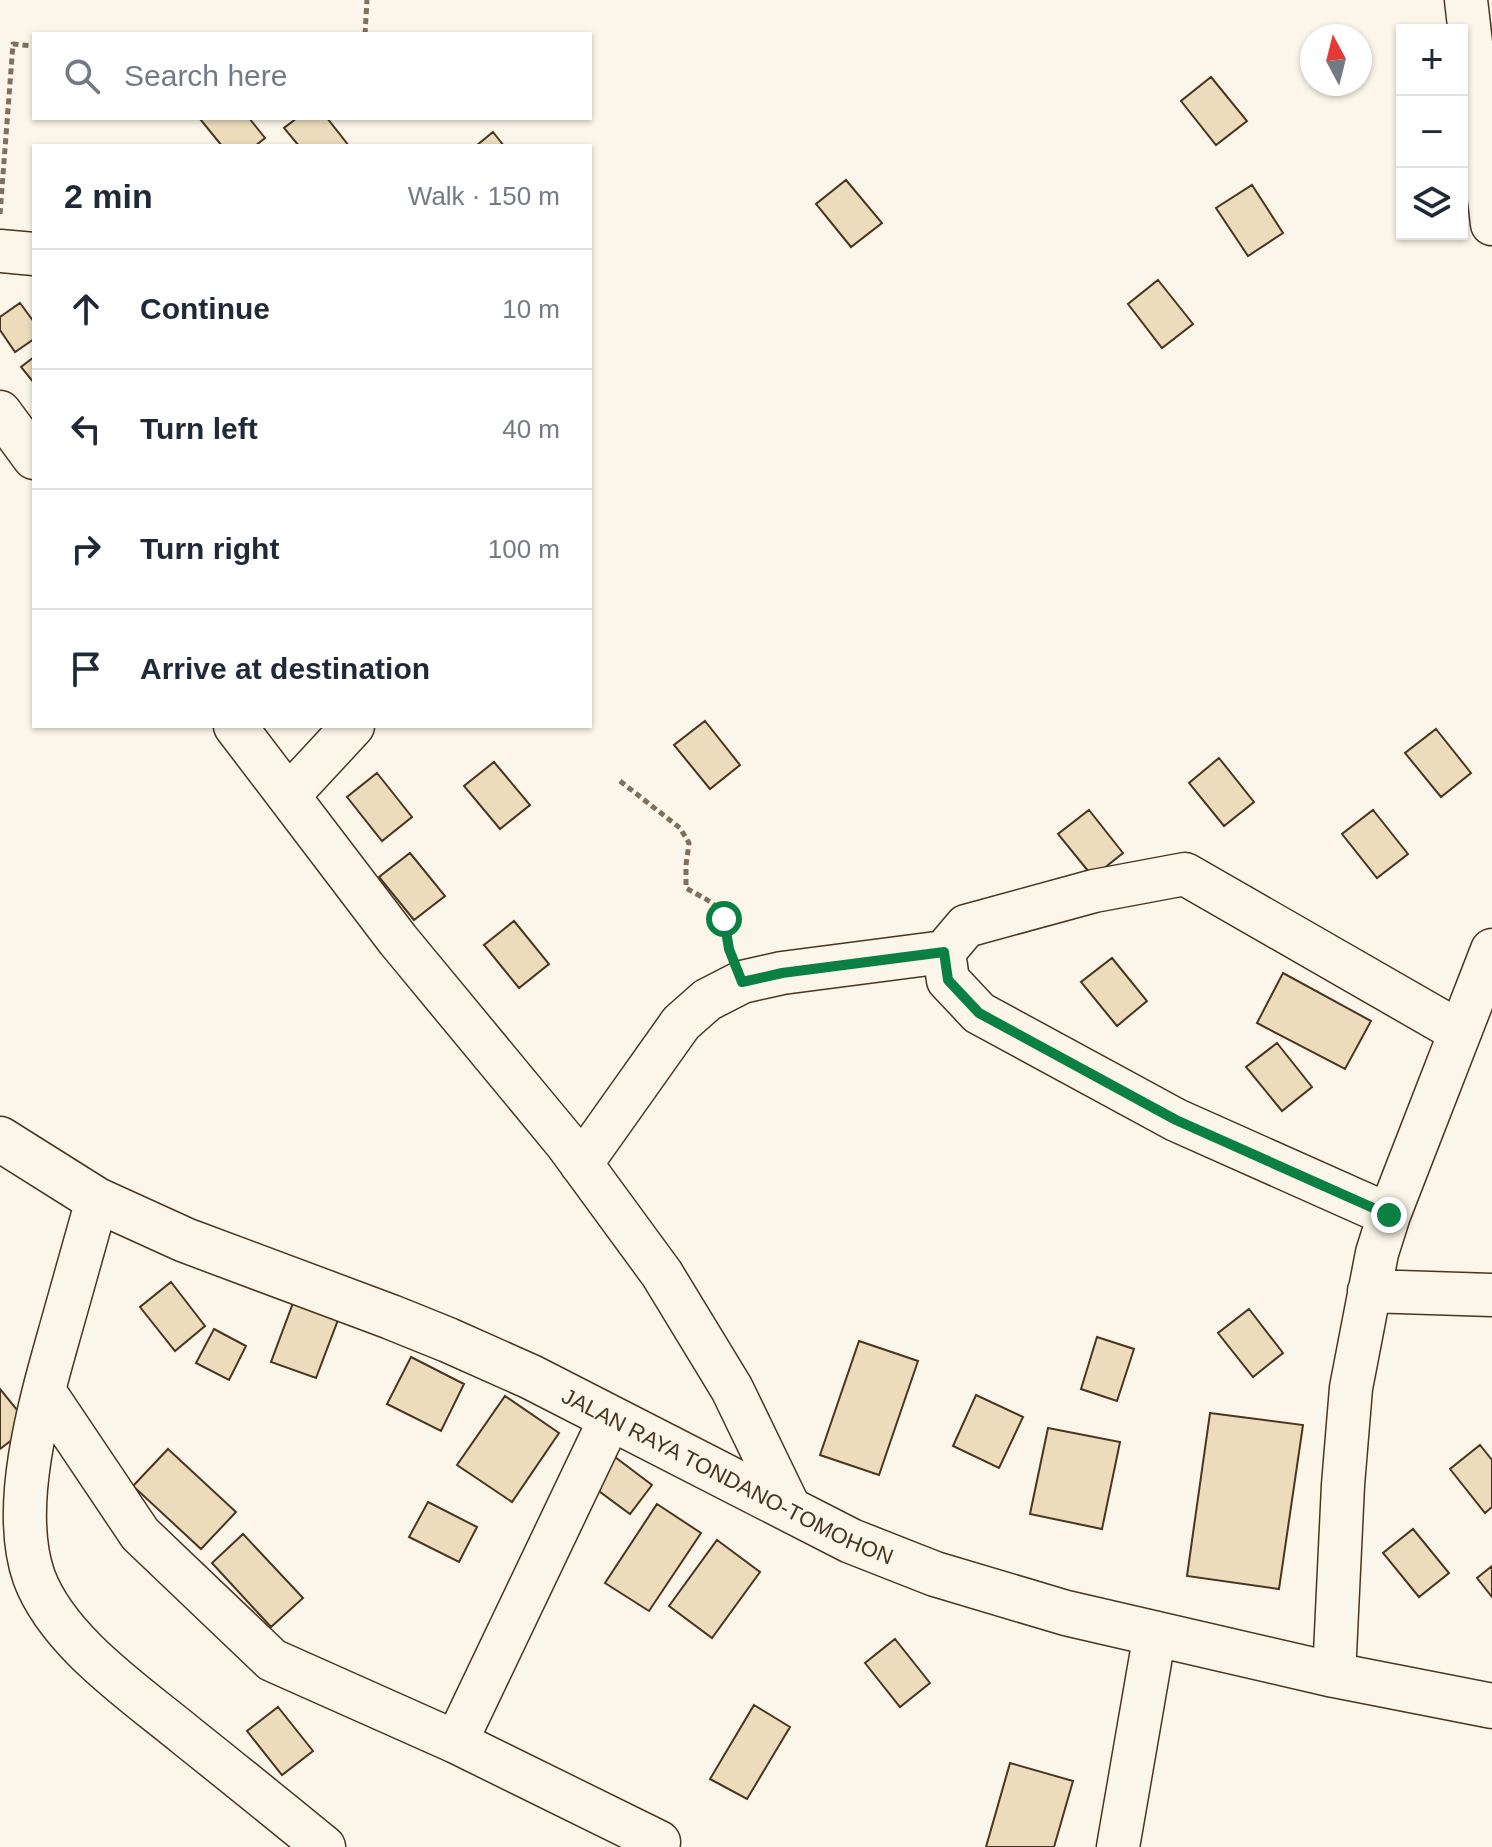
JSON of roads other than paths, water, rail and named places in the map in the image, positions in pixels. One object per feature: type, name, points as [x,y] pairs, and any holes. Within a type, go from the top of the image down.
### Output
[{"type":"highway","name":"JALAN RAYA TONDANO-TOMOHON","points":[[0,1139],[97,1200],[185,1240],[448,1340],[531,1377],[851,1541],[935,1574],[1066,1613],[1334,1675],[1492,1706]]},
{"type":"street","points":[[1466,0],[1492,224]]},
{"type":"street","points":[[0,251],[32,254]]},
{"type":"street","points":[[0,412],[32,455]]},
{"type":"street","points":[[237,728],[398,940],[581,1164],[662,1274],[732,1389],[790,1509]]},
{"type":"street","points":[[289,795],[351,728]]},
{"type":"street","points":[[581,1164],[681,1023],[707,1000],[742,982],[782,973],[944,952],[966,926],[1094,891],[1185,874],[1460,1032]]},
{"type":"street","points":[[1334,1675],[1351,1388],[1377,1253],[1492,950]]},
{"type":"street","points":[[944,952],[948,980],[979,1013],[1176,1120],[1389,1215]]},
{"type":"street","points":[[97,1200],[32,1444],[26,1493],[27,1550],[35,1579],[49,1606],[75,1641],[111,1674],[324,1847]]},
{"type":"street","points":[[1369,1291],[1492,1295]]},
{"type":"street","points":[[44,1391],[140,1534],[272,1660],[456,1742],[659,1842]]},
{"type":"street","points":[[456,1742],[610,1419]]},
{"type":"street","points":[[1118,1847],[1155,1633]]}]
